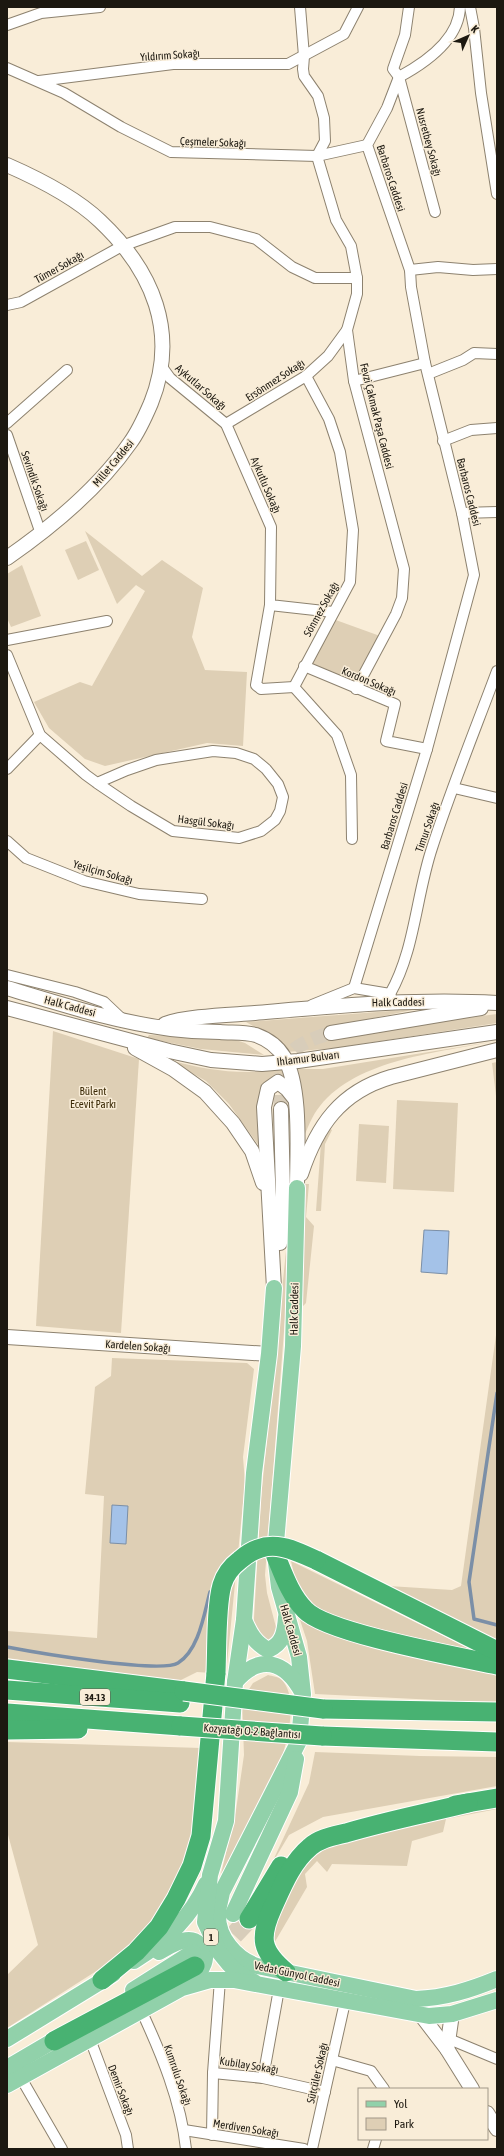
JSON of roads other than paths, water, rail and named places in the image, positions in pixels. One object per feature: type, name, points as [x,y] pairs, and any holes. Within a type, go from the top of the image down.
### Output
[{"type":"highway","points":[[102,1980],[136,1952],[159,1927],[176,1899],[192,1866],[201,1836],[216,1674],[222,1584],[232,1566],[250,1552],[264,1546],[281,1547],[316,1560],[497,1651]]},
{"type":"highway","points":[[274,1554],[291,1590],[305,1610],[316,1619],[350,1631],[497,1665]]},
{"type":"highway","points":[[7,1669],[183,1697],[323,1709],[497,1712]]},
{"type":"highway","name":"34-13","points":[[7,1690],[183,1697]]},
{"type":"highway","name":"Kozyatağı O-2 Bağlantısı","points":[[7,1713],[322,1736],[497,1742]]},
{"type":"highway","points":[[7,1730],[181,1726]]},
{"type":"highway","points":[[241,1917],[293,1849],[317,1830],[329,1825],[348,1821],[497,1798]]},
{"type":"highway","points":[[286,1972],[274,1962],[265,1950],[264,1926],[288,1875],[299,1858],[310,1846],[320,1840],[358,1829],[468,1803]]},
{"type":"highway","points":[[54,2041],[194,1959]]},
{"type":"main road","name":"Millet Caddesi","points":[[7,165],[66,196],[100,221],[122,246],[134,260],[156,301],[163,344],[162,367],[155,391],[144,421],[131,443],[84,497],[41,534],[7,558]]},
{"type":"main road","name":"Halk Caddesi","points":[[7,988],[62,1005],[123,1020],[158,1026],[255,1035],[278,1049],[291,1070],[296,1100],[297,1188],[294,1346],[274,1554],[279,1587],[286,1617],[299,1657],[303,1694]]},
{"type":"main road","name":"Halk Caddesi","points":[[158,1026],[177,1021],[368,1003],[391,998],[452,1000],[497,1004]]},
{"type":"main road","points":[[331,1033],[497,1004]]},
{"type":"main road","name":"Halk Caddesi","points":[[7,1008],[120,1039]]},
{"type":"main road","name":"Ihlamur Bulvarı","points":[[120,1039],[211,1060],[262,1064],[286,1062],[497,1032]]},
{"type":"main road","points":[[120,1039],[172,1069],[205,1092],[233,1124],[252,1151],[270,1203]]},
{"type":"main road","points":[[297,1188],[307,1157],[327,1119],[354,1093],[384,1079],[497,1050]]},
{"type":"main road","points":[[274,1288],[264,1107],[268,1089],[278,1082],[287,1089],[296,1100]]},
{"type":"main road","points":[[7,2039],[147,1953],[173,1932],[199,1900],[210,1876],[226,1821],[235,1682],[244,1620],[254,1473],[269,1354],[274,1288],[280,1250],[283,1193],[281,1109]]},
{"type":"main road","name":"Kardelen Sokağı","points":[[7,1336],[269,1354]]},
{"type":"main road","points":[[244,1620],[249,1632],[258,1644],[268,1650],[277,1646],[283,1637],[286,1617]]},
{"type":"main road","points":[[235,1682],[250,1668],[260,1664],[272,1664],[281,1667],[296,1680],[303,1694]]},
{"type":"main road","name":"Vedat Günyol Caddesi","points":[[303,1694],[299,1741],[222,1892],[218,1914],[222,1933],[228,1945],[242,1959],[257,1966],[416,1999],[434,1998],[467,1991],[497,1979]]},
{"type":"main road","points":[[241,1917],[290,1792],[299,1741]]},
{"type":"main road","name":"1","points":[[210,1876],[205,1922],[211,1936],[228,1963],[237,1972],[254,1982]]},
{"type":"main road","points":[[102,1980],[179,1942],[190,1940],[197,1942],[204,1950],[205,1958],[204,1964],[200,1971],[182,1988]]},
{"type":"main road","name":"Vedat Günyol Caddesi","points":[[14,2082],[182,1988],[210,1980],[254,1982],[279,1990],[421,2015],[452,2014],[497,2000]]},
{"type":"main road","points":[[448,2044],[452,2014]]},
{"type":"main road","points":[[421,2015],[448,2044],[471,2088]]},
{"type":"main road","points":[[7,2068],[54,2041]]},
{"type":"main road","points":[[488,2115],[497,2129]]},
{"type":"street","points":[[7,25],[41,13],[100,7]]},
{"type":"street","points":[[300,7],[304,76],[318,96],[324,118],[325,141],[317,156]]},
{"type":"street","name":"Yıldırım Sokağı","points":[[38,81],[173,64],[288,64],[344,34],[358,7]]},
{"type":"street","name":"Barbaros Caddesi","points":[[354,988],[427,749],[474,575],[462,513],[425,364],[411,287],[410,270],[367,145],[387,108],[399,77],[393,69],[405,35],[409,7]]},
{"type":"street","points":[[399,77],[421,66],[445,43],[460,16],[460,7]]},
{"type":"street","points":[[470,7],[474,28],[481,93],[497,194]]},
{"type":"street","name":"Çeşmeler Sokağı","points":[[7,68],[64,92],[121,127],[171,152],[317,156],[367,145]]},
{"type":"street","name":"Nusretbey Sokağı","points":[[399,77],[436,212]]},
{"type":"street","name":"Fevzi Çakmak Paşa Caddesi","points":[[317,156],[336,220],[351,246],[356,278],[356,294],[346,330],[354,381],[404,569],[402,598],[356,689]]},
{"type":"street","name":"Tümer Sokağı","points":[[7,305],[21,302],[122,246],[175,227],[210,227],[256,239],[292,267],[315,278],[356,278]]},
{"type":"street","points":[[410,270],[438,267],[473,270],[497,270]]},
{"type":"street","name":"Ersönmez Sokağı","points":[[226,424],[306,376],[328,356],[346,330]]},
{"type":"street","points":[[428,374],[463,360],[474,353],[497,354]]},
{"type":"street","points":[[354,381],[425,364]]},
{"type":"street","name":"Aykutlar Sokağı","points":[[162,367],[170,378],[226,424]]},
{"type":"street","points":[[7,423],[67,370]]},
{"type":"street","name":"Sönmez Sokağı","points":[[294,687],[350,582],[353,530],[340,452],[329,419],[306,376]]},
{"type":"street","name":"Aykutlu Sokağı","points":[[226,424],[271,527],[270,605],[256,685],[261,689],[294,687]]},
{"type":"street","points":[[444,441],[471,430],[497,428]]},
{"type":"street","name":"Sevindik Sokağı","points":[[7,435],[41,534]]},
{"type":"street","points":[[462,513],[497,512]]},
{"type":"street","points":[[270,605],[333,612]]},
{"type":"street","points":[[7,640],[107,622]]},
{"type":"street","name":"Hasgül Sokağı","points":[[7,655],[40,735],[97,783],[131,806],[174,831],[209,836],[239,838],[261,831],[275,820],[280,811],[283,797],[275,780],[266,768],[254,759],[236,753],[213,750],[156,760],[127,770],[97,783]]},
{"type":"street","name":"Kordon Sokağı","points":[[304,666],[395,704],[386,741],[427,749]]},
{"type":"street","name":"Timur Sokağı","points":[[391,998],[400,972],[431,849],[497,672]]},
{"type":"street","points":[[294,687],[337,735],[351,775],[352,839]]},
{"type":"street","points":[[7,769],[40,735]]},
{"type":"street","points":[[454,788],[497,798]]},
{"type":"street","name":"Yeşilçim Sokağı","points":[[7,841],[26,858],[84,881],[139,894],[202,899]]},
{"type":"street","points":[[7,975],[75,992],[104,1002],[123,1020]]},
{"type":"street","points":[[305,1008],[354,988],[391,998]]},
{"type":"street","name":"Kubilay Sokağı","points":[[220,1980],[213,2073],[263,2078],[325,2092]]},
{"type":"street","points":[[263,2078],[279,1990]]},
{"type":"street","name":"Sütçüler Sokağı","points":[[312,2149],[345,2002]]},
{"type":"street","name":"Kumrulu Sokağı","points":[[141,2010],[169,2078],[184,2130],[186,2149]]},
{"type":"street","name":"Demir Sokağı","points":[[90,2039],[126,2135],[128,2149]]},
{"type":"street","points":[[448,2044],[497,2059]]},
{"type":"street","points":[[332,2060],[371,2071],[383,2088]]},
{"type":"street","points":[[212,2135],[213,2073]]},
{"type":"street","points":[[14,2082],[62,2149]]},
{"type":"street","name":"Merdiven Sokağı","points":[[184,2130],[304,2149]]},
{"type":"water","points":[[424,1230],[449,1231],[447,1274],[421,1272]]},
{"type":"water","points":[[112,1505],[128,1506],[126,1544],[110,1543]]},
{"type":"waterway","points":[[497,1393],[469,1582],[474,1619],[497,1625]]},
{"type":"waterway","points":[[7,1647],[96,1661],[147,1666],[167,1666],[178,1663],[191,1650],[200,1631],[210,1592]]},
{"type":"tunnel","points":[[281,1109],[281,1079],[287,1058],[293,1051],[303,1044],[331,1033]]},
{"type":"tunnel","points":[[214,1956],[249,1919]]},
{"type":"park label","name":"Bülent Ecevit Parkı","points":[[93,1097]]}]
